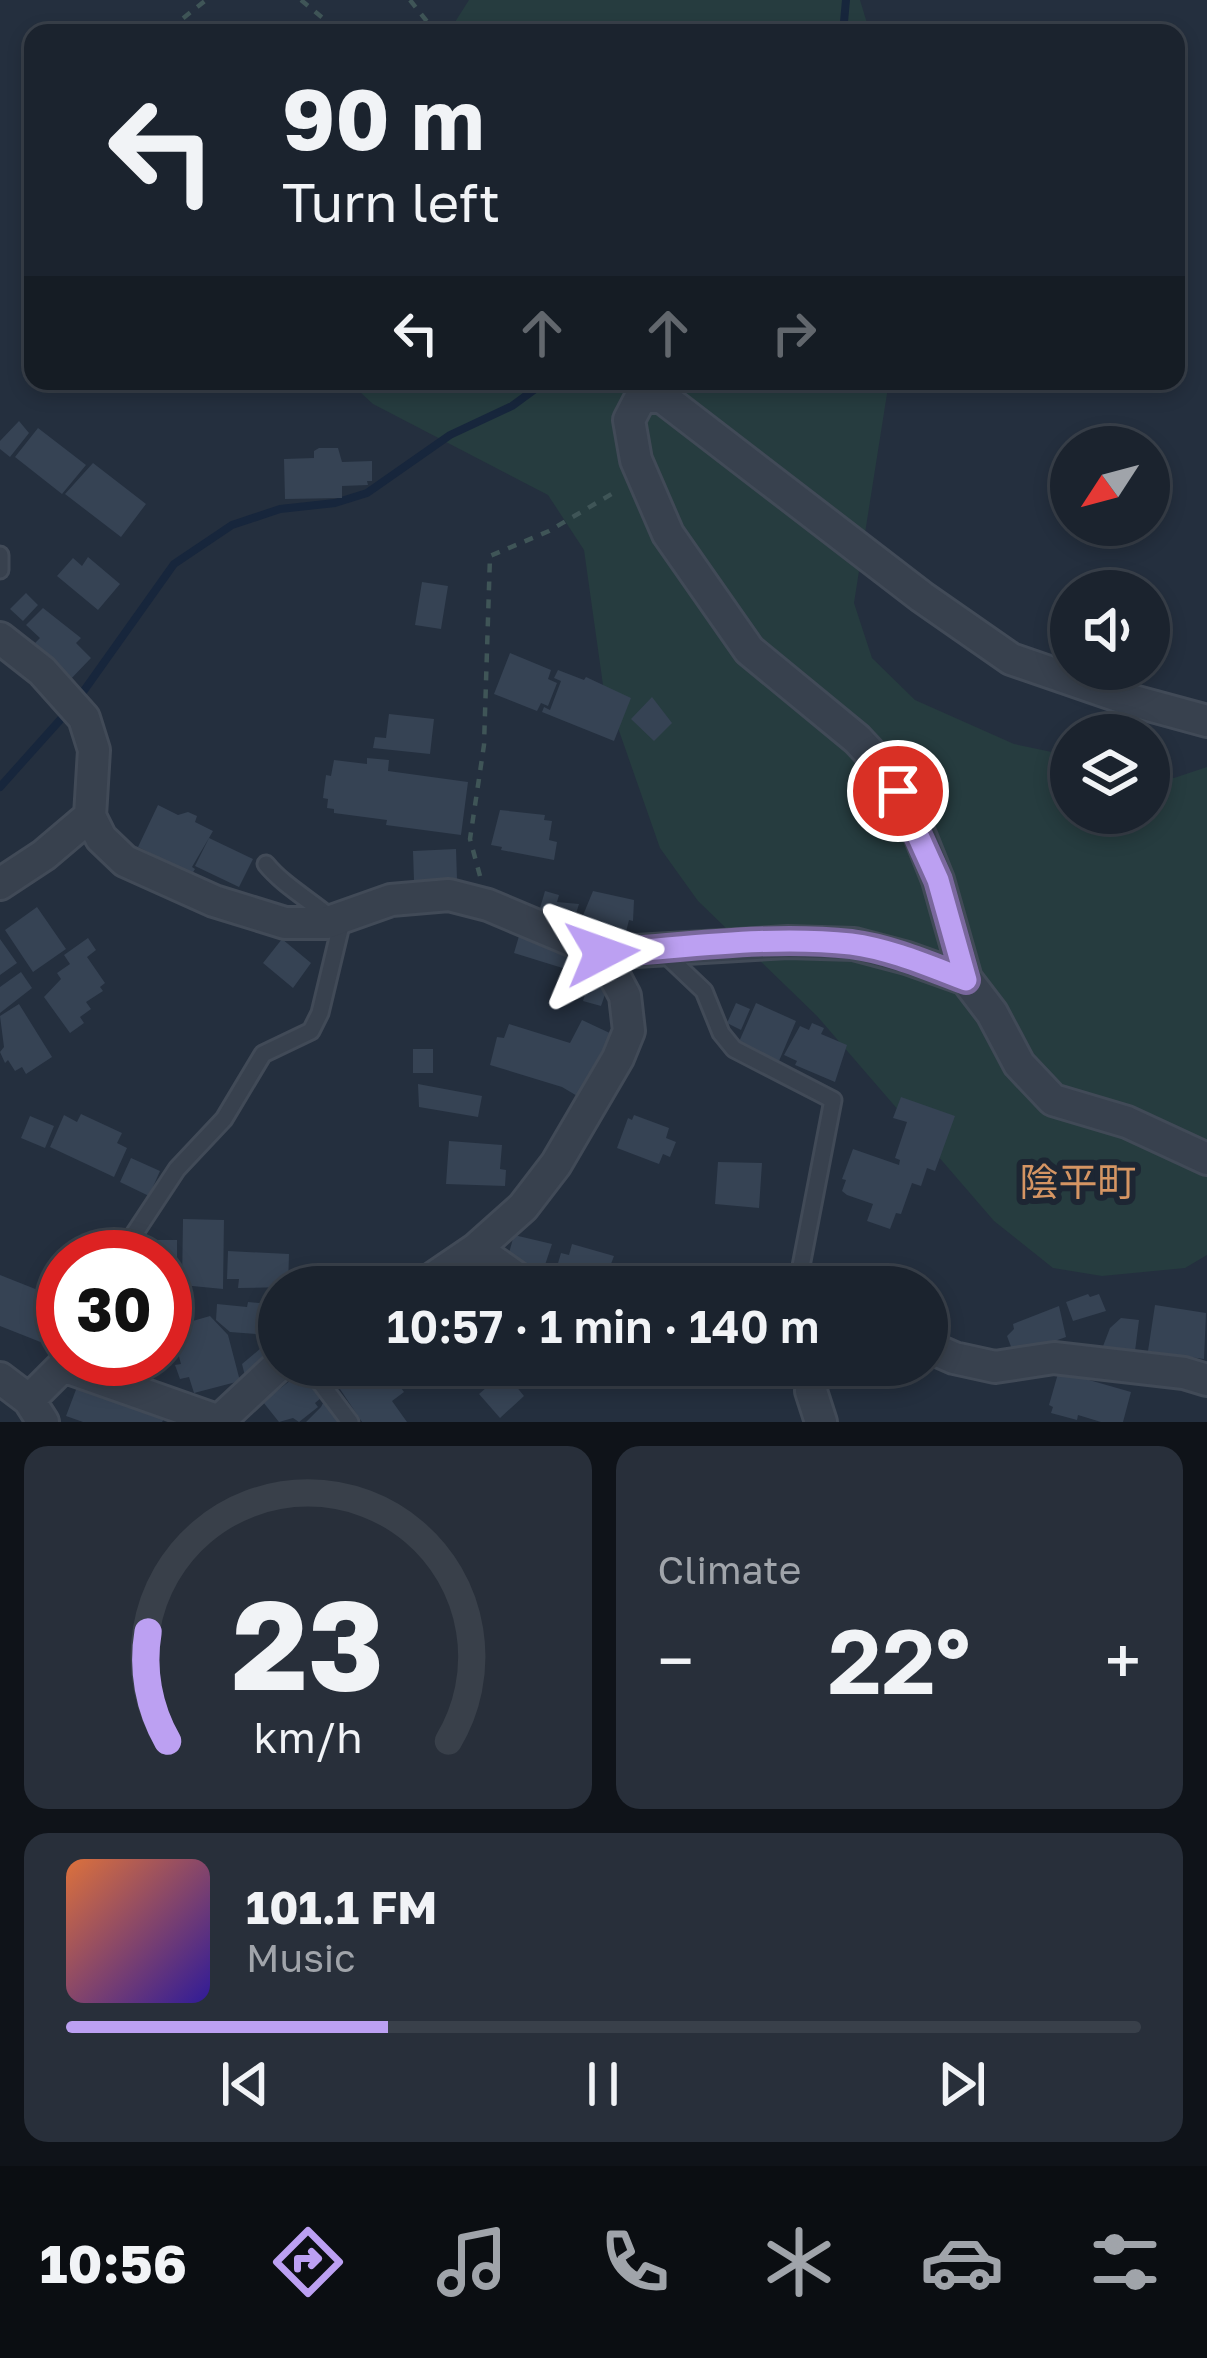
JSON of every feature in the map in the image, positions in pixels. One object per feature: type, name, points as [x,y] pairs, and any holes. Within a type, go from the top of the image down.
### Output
[{"type":"street","points":[[1207,722],[1011,659],[922,597],[662,397],[642,394],[628,420],[636,460],[654,508],[749,650],[857,739],[885,770],[911,813],[938,880],[966,980],[992,1012],[1019,1064],[1053,1100],[1127,1122],[1207,1159]]},
{"type":"street","points":[[0,638],[42,671],[85,718],[94,750],[90,816],[101,838],[125,861],[214,901],[285,923],[338,919],[391,900],[449,895],[488,905],[602,953],[788,942],[854,944],[966,980]]},
{"type":"street","points":[[0,884],[90,816]]},
{"type":"street","points":[[451,1266],[523,1207],[556,1164],[618,1058],[629,1031],[625,996],[602,953]]},
{"type":"street","points":[[476,1249],[500,1266]]},
{"type":"street","points":[[948,1355],[995,1367],[1054,1358],[1184,1373],[1207,1380]]},
{"type":"street","points":[[0,1378],[36,1411]]},
{"type":"street","points":[[127,1386],[219,1422],[258,1385]]},
{"type":"street","points":[[812,1386],[820,1422]]},
{"type":"lane","points":[[0,555],[0,570]]},
{"type":"lane","points":[[136,1230],[176,1169],[224,1119],[263,1054],[310,1031],[320,1013],[338,919],[276,877],[266,864]]},
{"type":"lane","points":[[661,950],[704,991],[721,1034],[734,1049],[833,1100],[801,1266]]},
{"type":"lane","points":[[323,1386],[350,1422]]},
{"type":"path","points":[[177,24],[206,0]]},
{"type":"path","points":[[301,0],[330,24]]},
{"type":"path","points":[[410,0],[429,24]]},
{"type":"path","points":[[488,905],[470,839],[484,745],[490,556],[549,531],[615,492],[654,508]]},
{"type":"green space","points":[[469,0],[860,0],[867,24],[454,24]]},
{"type":"green space","points":[[358,390],[888,390],[854,603],[872,658],[915,700],[1014,744],[1050,752],[1050,834],[1170,834],[1170,777],[1207,767],[1207,1255],[1185,1268],[1102,1276],[1053,1268],[994,1221],[817,1016],[698,901],[660,848],[603,685],[584,550],[548,495],[373,404]]},
{"type":"building","points":[[19,421],[29,433],[10,457],[0,449],[0,441]]},
{"type":"building","points":[[38,428],[86,465],[62,494],[15,457]]},
{"type":"building","points":[[319,448],[338,448],[342,462],[372,461],[372,481],[342,486],[342,498],[285,499],[284,459],[314,458]]},
{"type":"building","points":[[93,463],[146,504],[121,537],[65,494]]},
{"type":"building","points":[[88,557],[120,584],[98,610],[57,576],[73,558],[82,566]]},
{"type":"building","points":[[422,582],[448,586],[441,629],[415,625]]},
{"type":"building","points":[[26,593],[38,605],[23,621],[10,609]]},
{"type":"building","points":[[43,608],[81,638],[76,643],[91,658],[67,683],[30,648],[40,638],[26,625]]},
{"type":"building","points":[[510,653],[551,670],[548,679],[557,683],[548,706],[541,703],[537,711],[494,694]]},
{"type":"building","points":[[558,670],[631,698],[614,741],[542,712],[544,707],[550,710],[561,681],[554,678]]},
{"type":"building","points":[[652,697],[672,723],[654,741],[631,719]]},
{"type":"building","points":[[389,714],[434,719],[430,754],[373,748],[375,737],[386,738]]},
{"type":"building","points":[[367,758],[389,760],[388,771],[468,782],[461,835],[386,825],[387,820],[327,808],[328,799],[323,798],[326,775],[331,776],[334,760],[367,764]]},
{"type":"building","points":[[158,805],[178,815],[197,816],[195,822],[213,831],[192,874],[138,847]]},
{"type":"building","points":[[500,810],[545,815],[544,820],[552,821],[549,840],[557,842],[554,860],[491,845]]},
{"type":"building","points":[[209,838],[253,859],[239,887],[195,866]]},
{"type":"building","points":[[456,849],[457,880],[414,881],[413,851]]},
{"type":"building","points":[[545,891],[559,895],[557,902],[579,904],[574,920],[538,915]]},
{"type":"building","points":[[593,891],[634,900],[633,921],[629,920],[625,936],[579,925]]},
{"type":"building","points":[[37,907],[66,949],[33,972],[5,930]]},
{"type":"building","points":[[519,936],[575,954],[569,970],[514,953]]},
{"type":"building","points":[[88,938],[96,950],[87,957],[105,983],[100,987],[103,991],[86,1002],[91,1009],[80,1017],[84,1023],[70,1033],[44,997],[61,979],[57,973],[70,964],[64,955]]},
{"type":"building","points":[[0,939],[17,963],[0,975]]},
{"type":"building","points":[[282,939],[311,963],[293,988],[263,963]]},
{"type":"building","points":[[21,972],[32,988],[0,1013],[0,987]]},
{"type":"building","points":[[589,981],[608,986],[601,1006],[583,1001]]},
{"type":"building","points":[[736,1003],[750,1009],[741,1030],[727,1023]]},
{"type":"building","points":[[756,1003],[796,1021],[779,1061],[738,1044]]},
{"type":"building","points":[[19,1004],[52,1057],[26,1074],[22,1067],[15,1071],[8,1060],[5,1063],[0,1052],[4,1047],[0,1016]]},
{"type":"building","points":[[582,1020],[614,1035],[584,1100],[562,1087],[490,1065],[497,1037],[504,1038],[509,1024],[570,1043]]},
{"type":"building","points":[[812,1023],[824,1028],[821,1034],[847,1045],[835,1082],[795,1065],[797,1061],[784,1055],[800,1026],[809,1030]]},
{"type":"building","points":[[413,1049],[433,1049],[433,1073],[413,1073]]},
{"type":"building","points":[[418,1084],[482,1096],[478,1117],[419,1107]]},
{"type":"building","points":[[901,1097],[955,1116],[935,1171],[927,1168],[921,1186],[912,1183],[890,1229],[867,1221],[873,1204],[842,1191],[846,1180],[842,1179],[853,1149],[899,1165],[895,1158],[907,1122],[893,1118]]},
{"type":"building","points":[[81,1114],[122,1133],[117,1143],[127,1148],[114,1177],[50,1147],[64,1115],[77,1122]]},
{"type":"building","points":[[634,1115],[669,1128],[666,1138],[676,1142],[670,1157],[663,1154],[659,1164],[617,1148],[628,1118]]},
{"type":"building","points":[[30,1116],[54,1126],[45,1148],[21,1138]]},
{"type":"building","points":[[449,1141],[502,1145],[500,1169],[506,1170],[505,1186],[446,1184]]},
{"type":"building","points":[[131,1158],[160,1171],[149,1196],[120,1182]]},
{"type":"building","points":[[718,1162],[762,1163],[759,1208],[715,1204]]},
{"type":"building","points":[[183,1219],[224,1220],[223,1289],[192,1286],[192,1230],[183,1230]]},
{"type":"building","points":[[514,1235],[552,1244],[545,1266],[517,1266],[507,1260]]},
{"type":"building","points":[[572,1244],[614,1256],[611,1264],[618,1266],[557,1266],[561,1253],[569,1255]]},
{"type":"building","points":[[228,1251],[289,1254],[289,1266],[258,1266],[258,1288],[238,1288],[239,1279],[227,1279]]},
{"type":"building","points":[[0,1275],[36,1289],[36,1340],[0,1326]]},
{"type":"building","points":[[1099,1294],[1106,1311],[1073,1321],[1066,1302]]},
{"type":"building","points":[[248,1302],[258,1303],[258,1334],[230,1332],[216,1320],[217,1304],[247,1307]]},
{"type":"building","points":[[1155,1305],[1206,1313],[1204,1359],[1148,1351]]},
{"type":"building","points":[[1059,1306],[1066,1337],[1013,1352],[1007,1336],[1013,1324]]},
{"type":"building","points":[[210,1316],[228,1335],[240,1381],[194,1393],[192,1321]]},
{"type":"building","points":[[1121,1318],[1139,1320],[1134,1359],[1100,1354],[1110,1328]]},
{"type":"building","points":[[258,1351],[258,1370],[246,1380],[242,1364]]},
{"type":"building","points":[[1059,1370],[1091,1372],[1089,1380],[1131,1392],[1123,1422],[1078,1415],[1077,1420],[1051,1413]]},
{"type":"building","points":[[283,1386],[312,1386],[321,1398],[315,1403],[318,1407],[299,1422],[293,1418],[279,1422],[263,1402]]},
{"type":"building","points":[[338,1386],[400,1386],[404,1392],[392,1401],[407,1422],[362,1422]]},
{"type":"building","points":[[516,1386],[524,1396],[500,1418],[479,1394],[487,1387]]},
{"type":"building","points":[[77,1387],[164,1419],[83,1422],[66,1416]]},
{"type":"building","points":[[324,1401],[340,1422],[306,1422],[321,1407]]},
{"type":"waterway","points":[[844,24],[846,0]]},
{"type":"waterway","points":[[78,699],[174,564],[232,525],[280,509],[335,503],[367,493],[450,435],[512,406],[534,390]]},
{"type":"waterway","points":[[0,787],[69,710]]},
{"type":"district","name":"陰平町","points":[[1078,1182]]},
{"type":"route","points":[[602,953],[788,942],[854,944],[966,980],[938,880],[898,791]]}]
